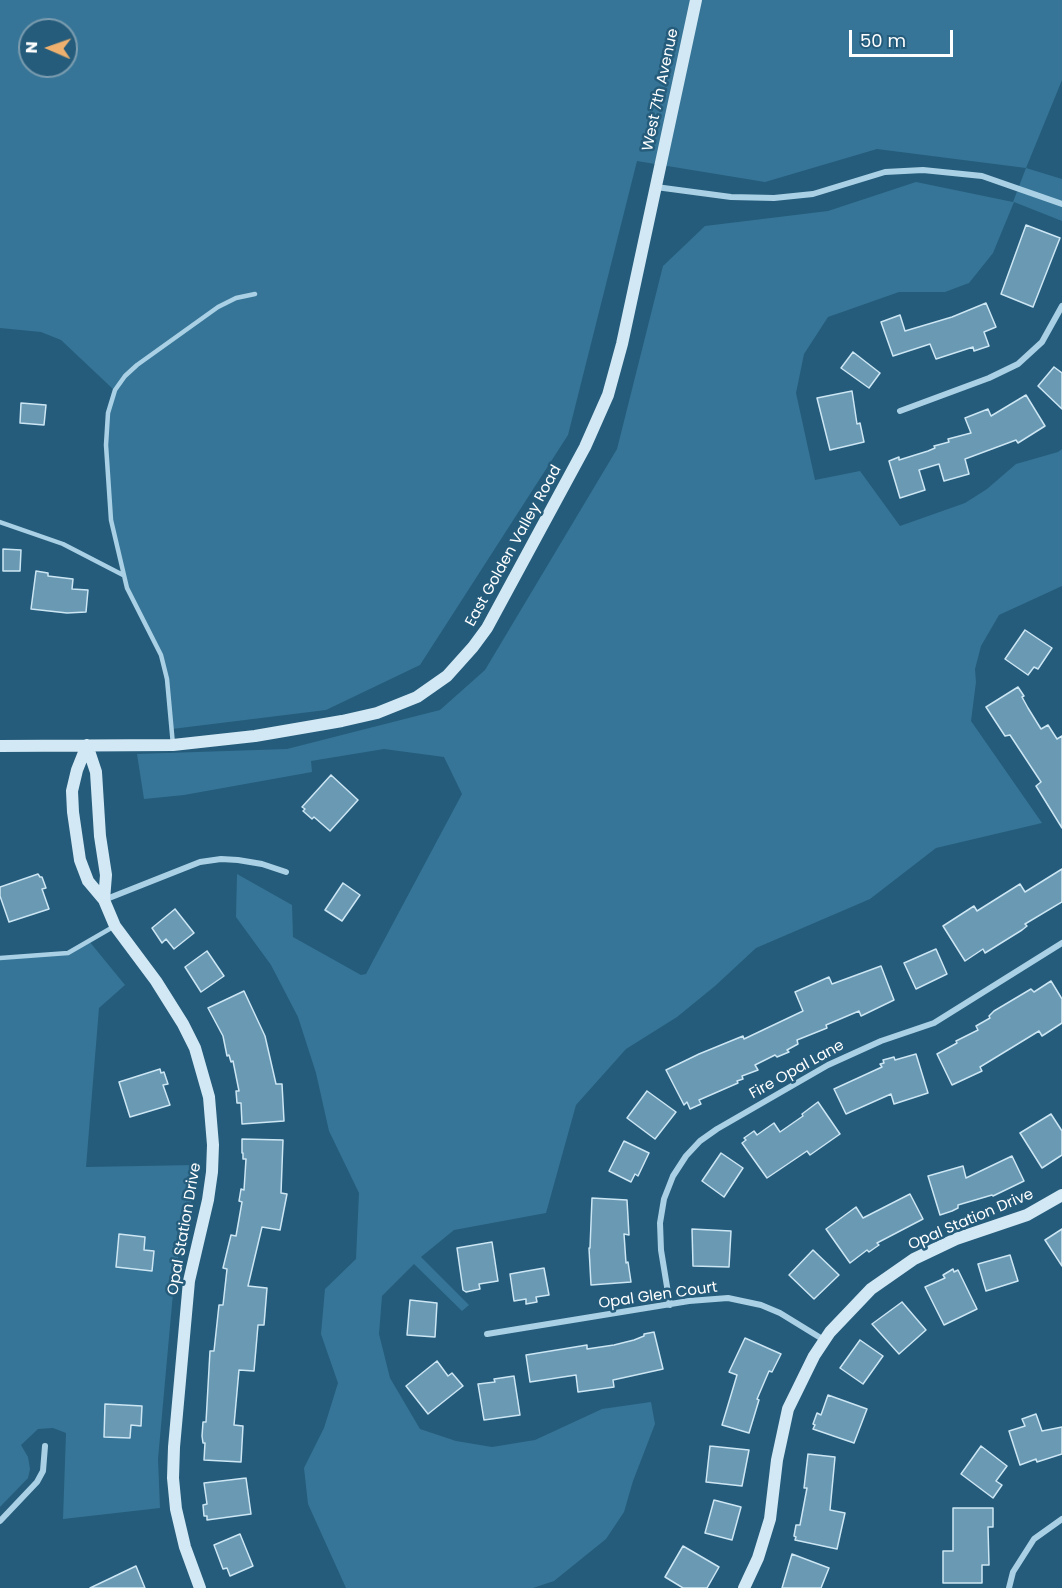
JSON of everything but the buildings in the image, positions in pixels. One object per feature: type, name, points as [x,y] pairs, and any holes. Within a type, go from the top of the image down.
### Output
[{"type":"street","name":"West 7th Avenue","points":[[655,187],[696,0]]},
{"type":"street","points":[[655,187],[731,197],[784,198],[813,194],[885,172],[923,170],[982,176],[1062,204]]},
{"type":"street","name":"East Golden Valley Road","points":[[0,746],[173,745],[247,738],[377,713],[417,697],[447,676],[487,628],[585,447],[608,395],[622,344],[655,187]]},
{"type":"street","points":[[900,411],[1004,372],[1018,364],[1042,342],[1062,306]]},
{"type":"street","name":"Opal Station Drive","points":[[87,745],[96,772],[100,836],[106,875],[104,900]]},
{"type":"street","name":"Opal Station Drive","points":[[87,745],[72,791],[80,860],[88,881],[104,900],[115,926],[156,981],[183,1024],[195,1048],[211,1108],[212,1172],[208,1200],[189,1281],[173,1478],[176,1509],[185,1547],[200,1588]]},
{"type":"street","points":[[104,900],[200,862],[238,860],[262,864],[286,872]]},
{"type":"street","name":"Fire Opal Lane","points":[[670,1305],[661,1250],[660,1223],[664,1199],[673,1176],[686,1156],[700,1141],[828,1065],[881,1041],[934,1023],[1062,943]]},
{"type":"street","name":"Opal Station Drive","points":[[744,1588],[758,1558],[770,1519],[777,1460],[788,1409],[825,1340],[848,1311],[870,1289],[914,1259],[956,1239],[1027,1215],[1062,1195]]},
{"type":"street","name":"Opal Glen Court","points":[[487,1335],[670,1305],[728,1298],[746,1300],[780,1313],[825,1340]]},
{"type":"street","points":[[0,1521],[37,1482],[44,1471],[45,1446]]},
{"type":"street","points":[[1009,1588],[1013,1572],[1034,1539],[1062,1519]]},
{"type":"lane","points":[[173,745],[167,679],[161,655],[127,588],[111,520],[106,457],[108,413],[115,390],[124,375],[218,307],[236,298],[255,294]]},
{"type":"lane","points":[[0,522],[63,544],[123,575]]},
{"type":"lane","points":[[0,958],[68,953],[115,926]]},
{"type":"shaded area","points":[[0,0],[1062,0],[1062,80],[1026,168],[877,149],[765,182],[637,161],[568,435],[420,665],[326,710],[172,729],[161,655],[127,588],[119,561],[107,481],[108,413],[114,390],[61,340],[41,332],[0,328]]},
{"type":"shaded area","points":[[1026,168],[1062,179],[1062,221],[1014,202],[993,253],[969,283],[945,292],[899,292],[828,317],[804,354],[796,393],[815,480],[860,471],[900,526],[965,503],[987,489],[1016,464],[1062,449],[1062,586],[999,615],[981,646],[975,669],[976,682],[971,721],[1042,823],[936,848],[870,899],[756,948],[677,1017],[626,1049],[576,1105],[546,1213],[454,1230],[421,1257],[469,1305],[462,1311],[414,1264],[382,1296],[379,1334],[390,1378],[420,1429],[456,1441],[492,1447],[535,1440],[602,1409],[651,1402],[655,1424],[633,1481],[624,1512],[606,1539],[554,1581],[533,1588],[346,1588],[308,1504],[304,1468],[324,1428],[338,1383],[321,1334],[325,1289],[356,1259],[359,1193],[329,1131],[316,1073],[298,1017],[271,965],[236,917],[237,874],[292,905],[293,937],[361,975],[366,974],[462,794],[444,757],[384,749],[311,761],[312,772],[184,795],[144,799],[137,754],[287,749],[440,710],[485,670],[617,449],[663,266],[705,226],[828,211],[916,182],[1013,202]]},
{"type":"shaded area","points":[[89,941],[125,985],[99,1008],[86,1167],[196,1165],[194,1189],[175,1271],[158,1459],[160,1508],[63,1519],[66,1433],[53,1428],[38,1429],[21,1445],[28,1457],[30,1469],[28,1478],[0,1507],[0,958],[68,953]]}]
